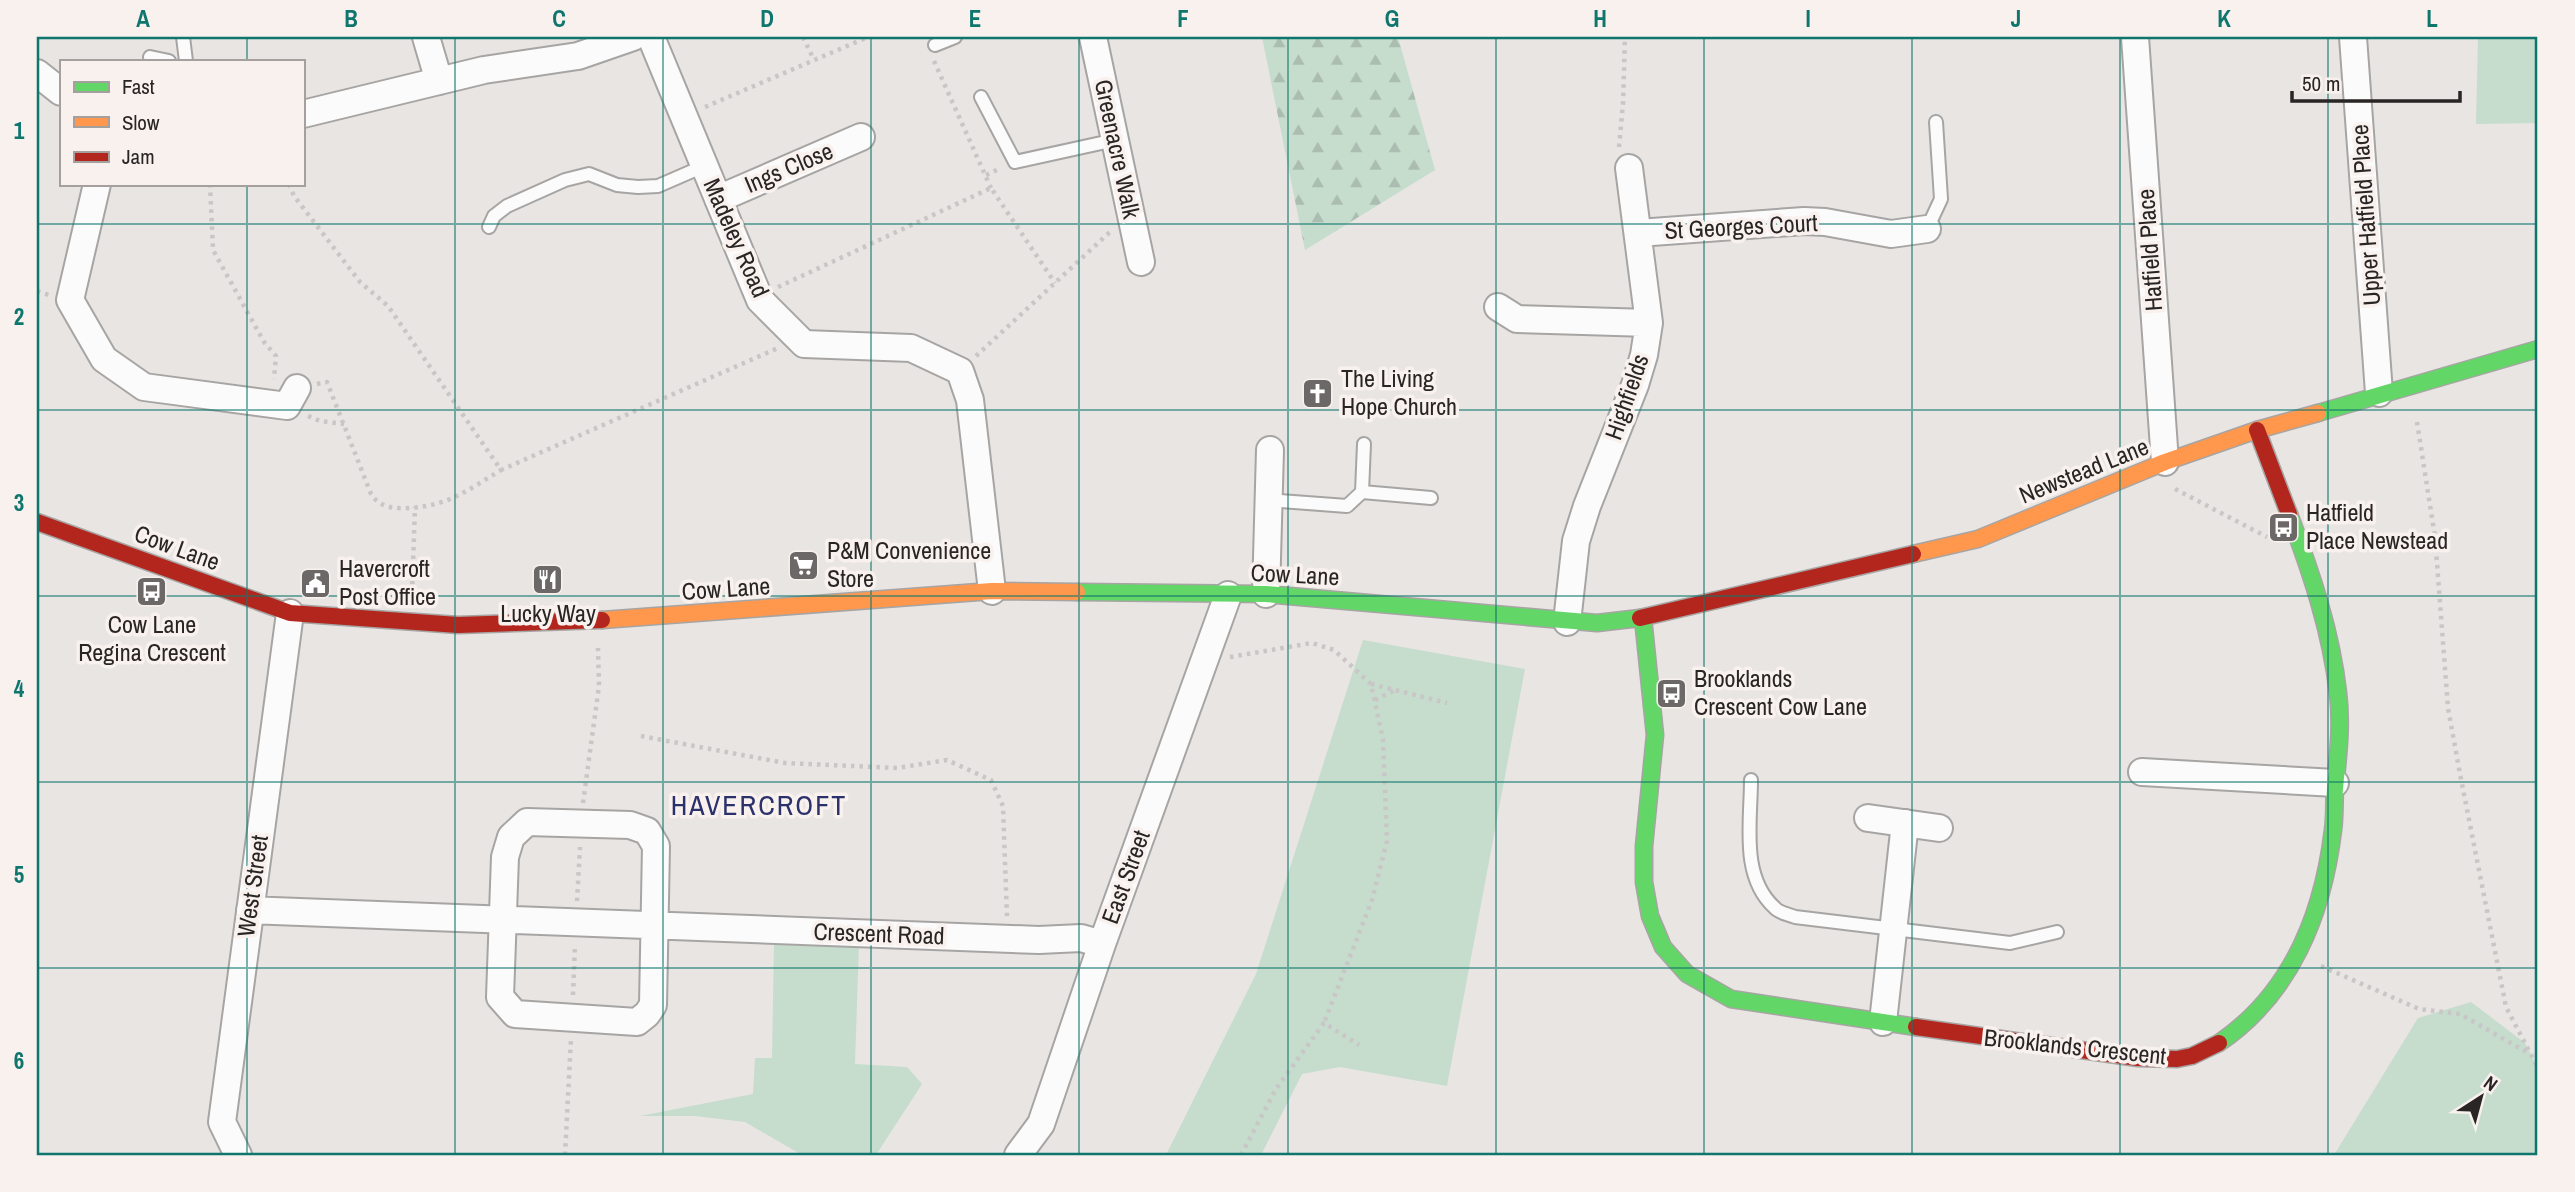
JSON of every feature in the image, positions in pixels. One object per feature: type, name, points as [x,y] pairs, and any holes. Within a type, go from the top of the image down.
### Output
[{"type":"main road","name":"Newstead Lane","points":[[1643,618],[1978,539],[2159,465],[2257,430],[2538,349]]},
{"type":"main road","name":"Brooklands Crescent","points":[[1643,618],[1655,732],[1644,837],[1643,889],[1648,914],[1657,934],[1673,958],[1696,981],[1724,997],[1758,1005],[2081,1051],[2162,1059],[2193,1056],[2218,1044],[2247,1023],[2276,991],[2298,956],[2325,879],[2333,830],[2341,733],[2339,690],[2331,647],[2299,541],[2257,430]]},
{"type":"main road","name":"Cow Lane","points":[[37,522],[290,612],[458,625],[597,620],[992,592],[1265,594],[1567,622],[1597,623],[1643,618]]},
{"type":"street","points":[[426,37],[439,81]]},
{"type":"street","points":[[304,114],[484,70],[578,56],[633,37]]},
{"type":"street","name":"Madeley Road","points":[[651,37],[758,296],[799,339]]},
{"type":"street","name":"Greenacre Walk","points":[[1093,37],[1143,268]]},
{"type":"street","name":"Hatfield Place","points":[[2134,37],[2159,465]]},
{"type":"street","name":"Upper Hatfield Place","points":[[2353,37],[2379,393]]},
{"type":"street","points":[[37,73],[60,91]]},
{"type":"street","name":"Ings Close","points":[[718,199],[865,136]]},
{"type":"street","name":"Highfields","points":[[1567,622],[1576,541],[1635,385],[1644,355],[1649,323],[1629,168]]},
{"type":"street","points":[[97,186],[70,300],[104,359],[144,387],[285,399]]},
{"type":"street","name":"St Georges Court","points":[[1638,233],[1804,221],[1825,222],[1891,234],[1927,229]]},
{"type":"street","points":[[1498,307],[1517,319],[1649,323]]},
{"type":"street","points":[[799,339],[804,344],[911,348],[960,371],[970,400],[992,592]]},
{"type":"street","points":[[1265,594],[1270,450]]},
{"type":"street","name":"East Street","points":[[1018,1155],[1041,1124],[1102,944],[1228,595]]},
{"type":"street","name":"West Street","points":[[238,1155],[222,1122],[290,612]]},
{"type":"street","points":[[2142,772],[2336,783]]},
{"type":"street","points":[[1868,818],[1939,828]]},
{"type":"street","points":[[527,822],[581,824],[630,825],[647,831],[656,846],[653,1005],[637,1022],[515,1014],[500,997],[505,857],[511,837],[527,822]]},
{"type":"street","points":[[1883,1022],[1905,823]]},
{"type":"street","name":"Crescent Road","points":[[250,910],[1008,939],[1081,939],[1102,944]]},
{"type":"lane","points":[[183,37],[186,60]]},
{"type":"lane","points":[[932,47],[955,37]]},
{"type":"lane","points":[[150,57],[164,60]]},
{"type":"lane","points":[[981,97],[1014,162],[1115,140]]},
{"type":"lane","points":[[1927,229],[1941,199],[1936,122]]},
{"type":"lane","points":[[489,227],[494,216],[507,206],[565,180],[589,174],[617,185],[659,186],[704,166]]},
{"type":"lane","points":[[1268,500],[1347,506],[1362,492],[1364,444]]},
{"type":"lane","points":[[1362,492],[1431,498]]},
{"type":"lane","points":[[1751,780],[1751,866],[1760,890],[1776,910],[1795,916],[2010,943],[2057,932]]},
{"type":"path","points":[[803,37],[814,60]]},
{"type":"path","points":[[684,116],[868,37]]},
{"type":"path","points":[[1625,37],[1623,104],[1617,161],[1629,168]]},
{"type":"path","points":[[932,47],[991,188],[1055,283]]},
{"type":"path","points":[[211,186],[213,250],[264,342],[276,356],[285,399],[320,421],[344,424]]},
{"type":"path","points":[[290,186],[294,197],[360,282],[388,306],[501,471]]},
{"type":"path","points":[[758,296],[991,188]]},
{"type":"path","points":[[960,371],[1130,213]]},
{"type":"path","points":[[285,399],[327,382],[375,501],[384,506],[434,506],[459,496],[501,471],[799,339]]},
{"type":"path","points":[[2417,422],[2435,537],[2448,708],[2506,1007],[2538,1068]]},
{"type":"path","points":[[2159,465],[2161,481],[2277,543],[2299,541]]},
{"type":"path","points":[[411,622],[415,508]]},
{"type":"path","points":[[565,1155],[581,824],[599,686],[597,620]]},
{"type":"path","points":[[1225,658],[1312,643],[1334,650],[1371,684],[1447,704]]},
{"type":"path","points":[[1241,1155],[1276,1089],[1324,1023],[1373,900],[1387,841],[1383,740],[1371,684]]},
{"type":"path","points":[[1375,700],[1396,690]]},
{"type":"path","points":[[640,736],[785,763],[897,768],[947,760],[991,780],[1003,806],[1008,939]]},
{"type":"path","points":[[2298,956],[2418,1009],[2460,1014],[2531,1055]]},
{"type":"path","points":[[1324,1023],[1359,1045]]},
{"type":"green space","points":[[1262,37],[1398,37],[1435,170],[1305,250]]},
{"type":"green space","points":[[2478,37],[2538,37],[2538,123],[2476,124]]},
{"type":"green space","points":[[1363,640],[1525,669],[1447,1086],[1340,1067],[1302,1074],[1261,1155],[1166,1155],[1256,974]]},
{"type":"green space","points":[[859,943],[855,1064],[907,1067],[922,1084],[876,1155],[802,1155],[745,1122],[695,1116],[640,1116],[753,1094],[755,1058],[772,1058],[774,944]]},
{"type":"green space","points":[[2471,1002],[2525,1043],[2538,1068],[2538,1155],[2334,1155],[2418,1018]]},
{"type":"traffic: fast","points":[[2318,413],[2538,349]]},
{"type":"traffic: fast","points":[[2219,1043],[2266,1001],[2299,950],[2321,892],[2333,830],[2340,729],[2335,670],[2319,602],[2289,514]]},
{"type":"traffic: fast","points":[[1077,592],[1266,594],[1597,623],[1640,618]]},
{"type":"traffic: fast","points":[[1643,618],[1655,735],[1644,846],[1644,882],[1650,916],[1663,947],[1687,974],[1731,999],[1916,1027]]},
{"type":"traffic: slow","points":[[1913,554],[1978,539],[2165,462],[2257,430],[2318,413]]},
{"type":"traffic: slow","points":[[602,620],[992,591],[1077,592]]},
{"type":"traffic: jam","points":[[2257,430],[2289,514]]},
{"type":"traffic: jam","points":[[37,522],[290,613],[458,625],[602,620]]},
{"type":"traffic: jam","points":[[1640,618],[1913,554]]},
{"type":"traffic: jam","points":[[1916,1027],[2138,1058],[2177,1059],[2192,1056],[2219,1043]]},
{"type":"place","name":"The Living Hope Church","points":[[1318,393]]},
{"type":"place","name":"Hatfield Place Newstead","points":[[2283,527]]},
{"type":"place","name":"P&M Convenience Store","points":[[804,565]]},
{"type":"place","name":"Lucky Way","points":[[548,580]]},
{"type":"place","name":"Havercroft Post Office","points":[[316,583]]},
{"type":"place","name":"Cow Lane Regina Crescent","points":[[152,591]]},
{"type":"place","name":"Brooklands Crescent Cow Lane","points":[[1671,693]]},
{"type":"district","name":"HAVERCROFT","points":[[759,805]]}]
